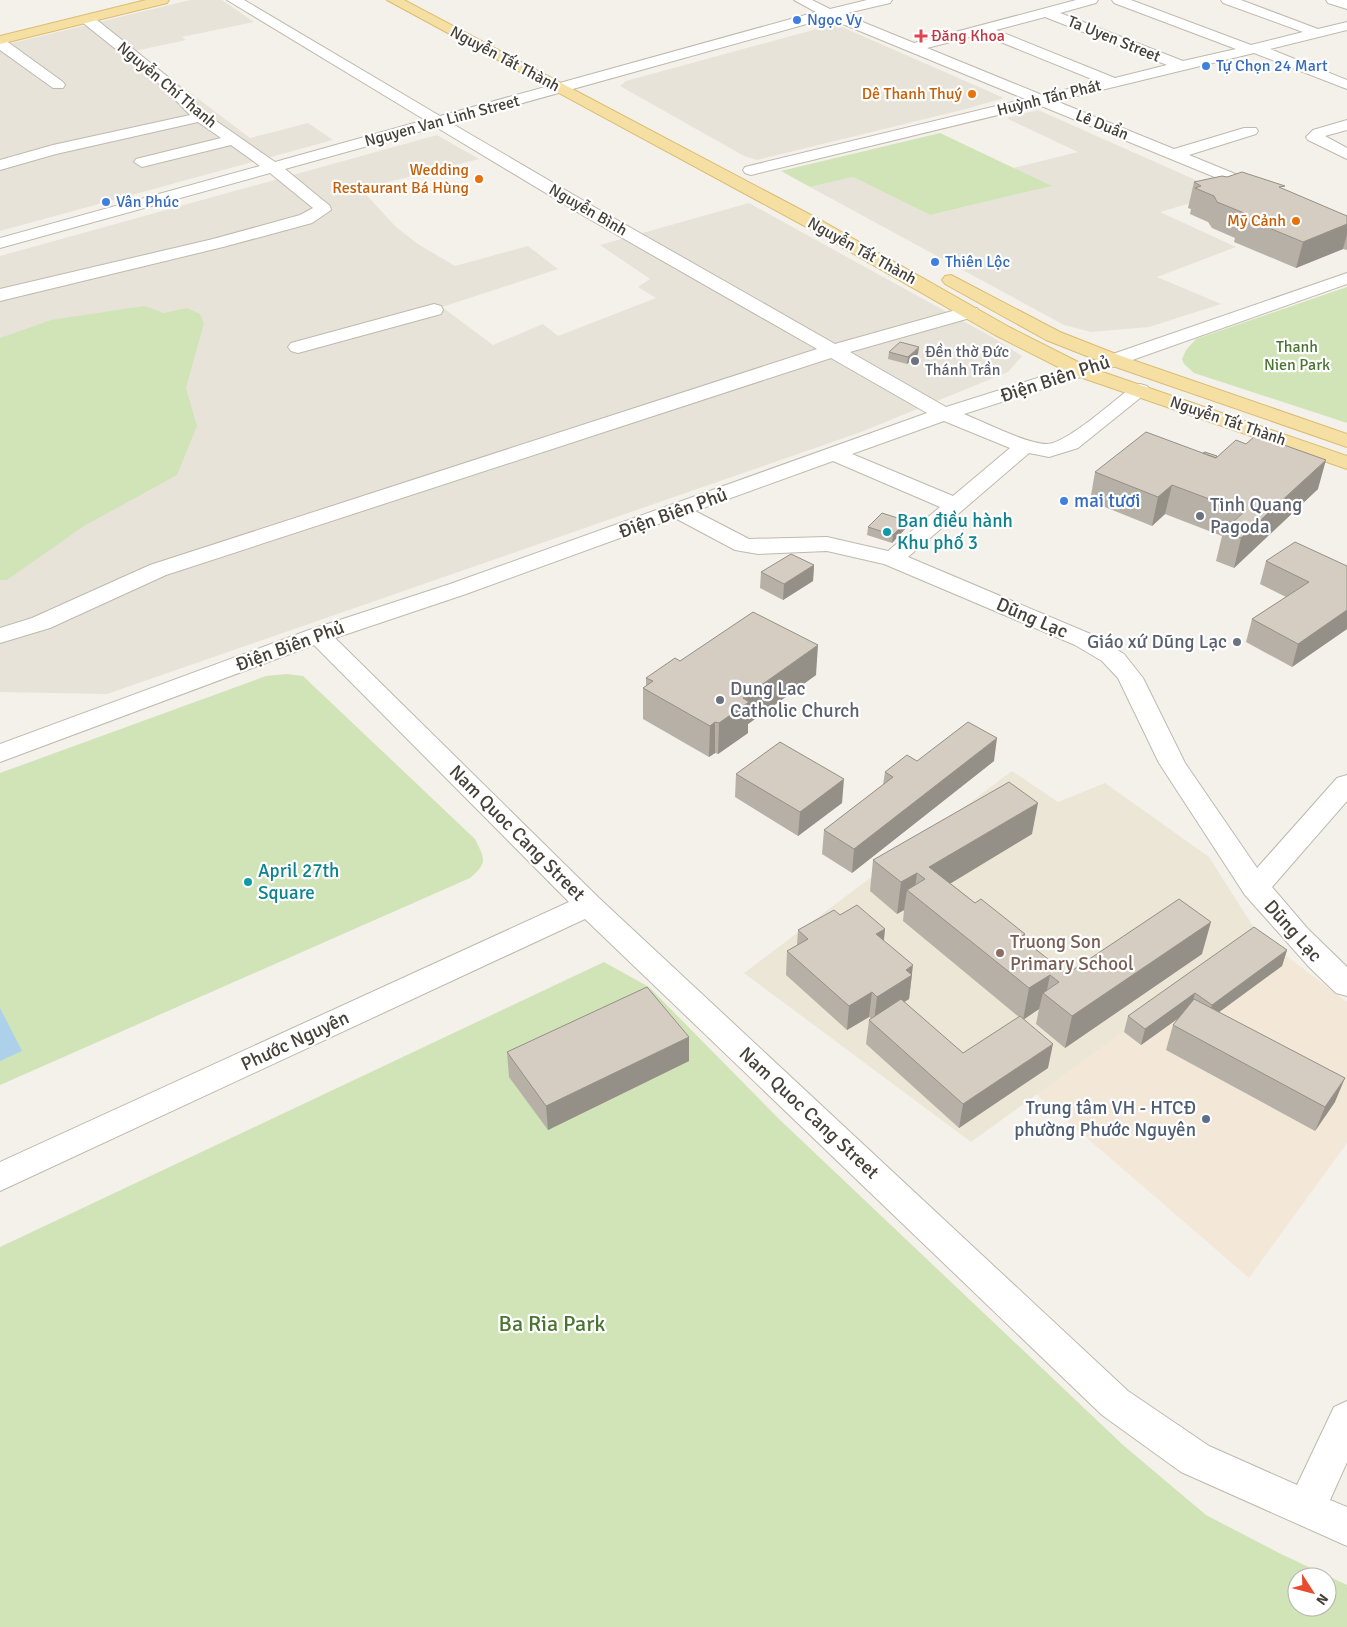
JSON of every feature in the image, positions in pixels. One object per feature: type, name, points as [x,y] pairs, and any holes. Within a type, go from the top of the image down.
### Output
[{"type":"main road","points":[[0,34],[142,0]]},
{"type":"main road","points":[[0,41],[162,0]]},
{"type":"main road","name":"Nguyễn Tất Thành","points":[[394,0],[818,226],[970,312],[1081,371],[1347,463]]},
{"type":"main road","name":"Nguyễn Tất Thành","points":[[423,0],[716,153]]},
{"type":"main road","points":[[734,161],[776,184]]},
{"type":"main road","name":"Nguyễn Tất Thành","points":[[794,194],[846,222]]},
{"type":"main road","name":"Nguyễn Tất Thành","points":[[932,270],[1053,336],[1114,360],[1347,441]]},
{"type":"street","name":"Nguyễn Bình","points":[[234,0],[439,122],[944,414],[1024,446],[1049,451],[1063,448],[1140,390]]},
{"type":"street","name":"Lê Duẩn","points":[[801,0],[912,48],[1274,196]]},
{"type":"street","name":"Nguyen Van Linh Street","points":[[0,243],[829,13],[884,0]]},
{"type":"street","points":[[912,48],[1091,0]]},
{"type":"street","points":[[1119,0],[1253,48],[1347,85]]},
{"type":"street","points":[[1228,0],[1317,33]]},
{"type":"street","points":[[1333,0],[1347,5]]},
{"type":"street","name":"Ta Uyen Street","points":[[1046,12],[1182,66]]},
{"type":"street","name":"Nguyễn Chí Thanh","points":[[1,295],[217,243],[306,219],[322,210],[321,206],[274,168],[201,117],[168,84],[87,19]]},
{"type":"street","name":"Huỳnh Tấn Phát","points":[[751,170],[1346,27]]},
{"type":"street","points":[[981,29],[1113,82]]},
{"type":"street","points":[[0,41],[58,86]]},
{"type":"street","points":[[0,165],[53,150],[201,117]]},
{"type":"street","points":[[1347,125],[1319,133],[1314,137],[1347,154]]},
{"type":"street","points":[[1173,155],[1250,131]]},
{"type":"street","points":[[142,162],[234,140]]},
{"type":"street","name":"Điện Biên Phủ","points":[[0,753],[318,635],[458,589],[944,414],[1114,360],[1347,278]]},
{"type":"street","points":[[298,347],[434,310]]},
{"type":"street","points":[[0,636],[41,624],[158,570],[833,351],[970,312]]},
{"type":"street","points":[[892,559],[1024,446]]},
{"type":"street","points":[[836,454],[955,505]]},
{"type":"street","name":"Dũng Lạc","points":[[678,511],[742,544],[758,548],[827,544],[852,548],[892,559],[1084,640],[1110,654],[1127,674],[1170,761],[1255,888],[1314,956],[1347,985]]},
{"type":"street","name":"Nam Quoc Cang Street","points":[[318,635],[589,905],[1115,1403],[1195,1459],[1347,1527]]},
{"type":"street","points":[[1255,888],[1347,784]]},
{"type":"street","name":"Phước Nguyên","points":[[0,1177],[589,905]]},
{"type":"street","points":[[1306,1510],[1347,1419]]},
{"type":"shaded area","points":[[190,0],[222,0],[254,22],[182,37],[186,40],[135,51],[250,138],[308,123],[333,140],[0,231],[0,46]]},
{"type":"shaded area","points":[[835,24],[1004,98],[757,160],[744,156],[620,86],[626,81]]},
{"type":"shaded area","points":[[1038,110],[1225,193],[1160,212],[1236,247],[1157,277],[1221,304],[1149,327],[1091,332],[1064,325],[810,187],[853,177],[930,215],[1051,186],[1013,168],[1078,152],[1006,118]]},
{"type":"shaded area","points":[[437,135],[479,159],[361,189],[396,227],[418,244],[455,266],[528,246],[558,269],[442,307],[493,345],[543,324],[558,336],[656,298],[638,287],[650,279],[600,245],[749,203],[994,338],[1022,356],[1008,372],[861,432],[107,694],[0,692],[0,256]]},
{"type":"shaded area","name":"Truong Son Primary School","points":[[1012,771],[1058,802],[1105,783],[1209,857],[1258,934],[971,1142],[744,973]]},
{"type":"shaded area","name":"Trung tâm VH - HTCĐ phường Phước Nguyên","points":[[1258,934],[1347,1002],[1347,1143],[1249,1278],[1036,1094]]},
{"type":"green space","points":[[940,133],[1052,186],[930,215],[853,177],[810,187],[781,171]]},
{"type":"green space","name":"Thanh Nien Park","points":[[1347,287],[1347,423],[1194,373],[1184,364],[1182,359],[1186,350],[1196,339]]},
{"type":"green space","points":[[144,306],[164,313],[187,308],[200,314],[204,323],[186,388],[197,426],[177,475],[84,526],[7,580],[0,580],[0,338],[51,320]]},
{"type":"green space","name":"April 27th Square","points":[[287,674],[303,676],[475,839],[483,856],[480,868],[470,878],[0,1085],[0,773],[266,676]]},
{"type":"green space","name":"Ba Ria Park","points":[[604,962],[649,987],[779,1119],[1123,1445],[1206,1515],[1309,1567],[1287,1567],[1287,1617],[1337,1617],[1337,1580],[1347,1585],[1347,1627],[0,1627],[0,1247]]},
{"type":"water","points":[[0,1008],[22,1051],[0,1061]]},
{"type":"building","points":[[1242,172],[1285,186],[1279,187],[1347,216],[1347,224],[1303,242],[1240,216],[1244,213],[1217,202],[1214,196],[1195,188],[1201,186],[1194,182],[1222,176],[1227,177]]},
{"type":"building","points":[[900,342],[919,347],[908,357],[889,352]]},
{"type":"building","points":[[1146,432],[1216,458],[1236,440],[1246,444],[1256,435],[1326,460],[1241,538],[1223,531],[1244,512],[1172,485],[1158,497],[1095,472]]},
{"type":"building","points":[[1203,453],[1217,456],[1217,457]]},
{"type":"building","points":[[882,513],[907,521],[893,535],[868,527]]},
{"type":"building","points":[[1295,542],[1347,566],[1347,610],[1298,644],[1252,619],[1309,582],[1266,561]]},
{"type":"building","points":[[791,554],[814,565],[784,584],[761,572]]},
{"type":"building","points":[[753,612],[818,645],[743,698],[749,702],[719,723],[715,722],[710,726],[643,688],[653,681],[646,678],[675,658],[680,661]]},
{"type":"building","points":[[968,722],[997,738],[854,849],[824,830],[893,777],[885,772],[907,755],[917,761]]},
{"type":"building","points":[[780,742],[844,779],[800,812],[736,774]]},
{"type":"building","points":[[1009,782],[1038,803],[929,867],[975,903],[981,899],[1025,934],[1020,937],[1067,974],[1179,899],[1211,922],[1072,1016],[1043,993],[1059,982],[1050,975],[1029,988],[907,890],[925,879],[917,873],[901,882],[873,860]]},
{"type":"building","points":[[857,905],[885,929],[876,934],[913,965],[906,970],[912,975],[877,997],[872,992],[849,1006],[787,951],[808,939],[798,930],[834,910],[840,915]]},
{"type":"building","points":[[1254,927],[1287,950],[1212,1005],[1195,993],[1145,1029],[1128,1016]]},
{"type":"building","points":[[647,987],[689,1037],[546,1106],[507,1052]]},
{"type":"building","points":[[901,999],[963,1053],[1020,1016],[1053,1044],[963,1104],[869,1020]]},
{"type":"building","points":[[1194,999],[1345,1078],[1325,1107],[1173,1025]]},
{"type":"place","name":"Ngọc Vy","points":[[797,20]]},
{"type":"place","name":"Đăng Khoa","points":[[921,36]]},
{"type":"place","name":"Tự Chọn 24 Mart","points":[[1206,66]]},
{"type":"place","name":"Dê Thanh Thuý","points":[[972,94]]},
{"type":"place","name":"Wedding Restaurant Bá Hùng","points":[[479,179]]},
{"type":"place","name":"Vân Phúc","points":[[106,202]]},
{"type":"place","name":"Mỹ Cảnh","points":[[1296,221]]},
{"type":"place","name":"Thiên Lộc","points":[[935,262]]},
{"type":"place","name":"Đền thờ Đức Thánh Trần","points":[[915,361]]},
{"type":"place","name":"mai tươi","points":[[1064,501]]},
{"type":"place","name":"Tinh Quang Pagoda","points":[[1200,516]]},
{"type":"place","name":"Ban điều hành Khu phố 3","points":[[887,532]]},
{"type":"place","name":"Giáo xứ Dũng Lạc","points":[[1237,642]]},
{"type":"place","name":"Dung Lac Catholic Church","points":[[720,700]]},
{"type":"place","name":"April 27th Square","points":[[248,882]]},
{"type":"place","name":"Truong Son Primary School","points":[[1000,953]]},
{"type":"place","name":"Trung tâm VH - HTCĐ phường Phước Nguyên","points":[[1206,1119]]}]
